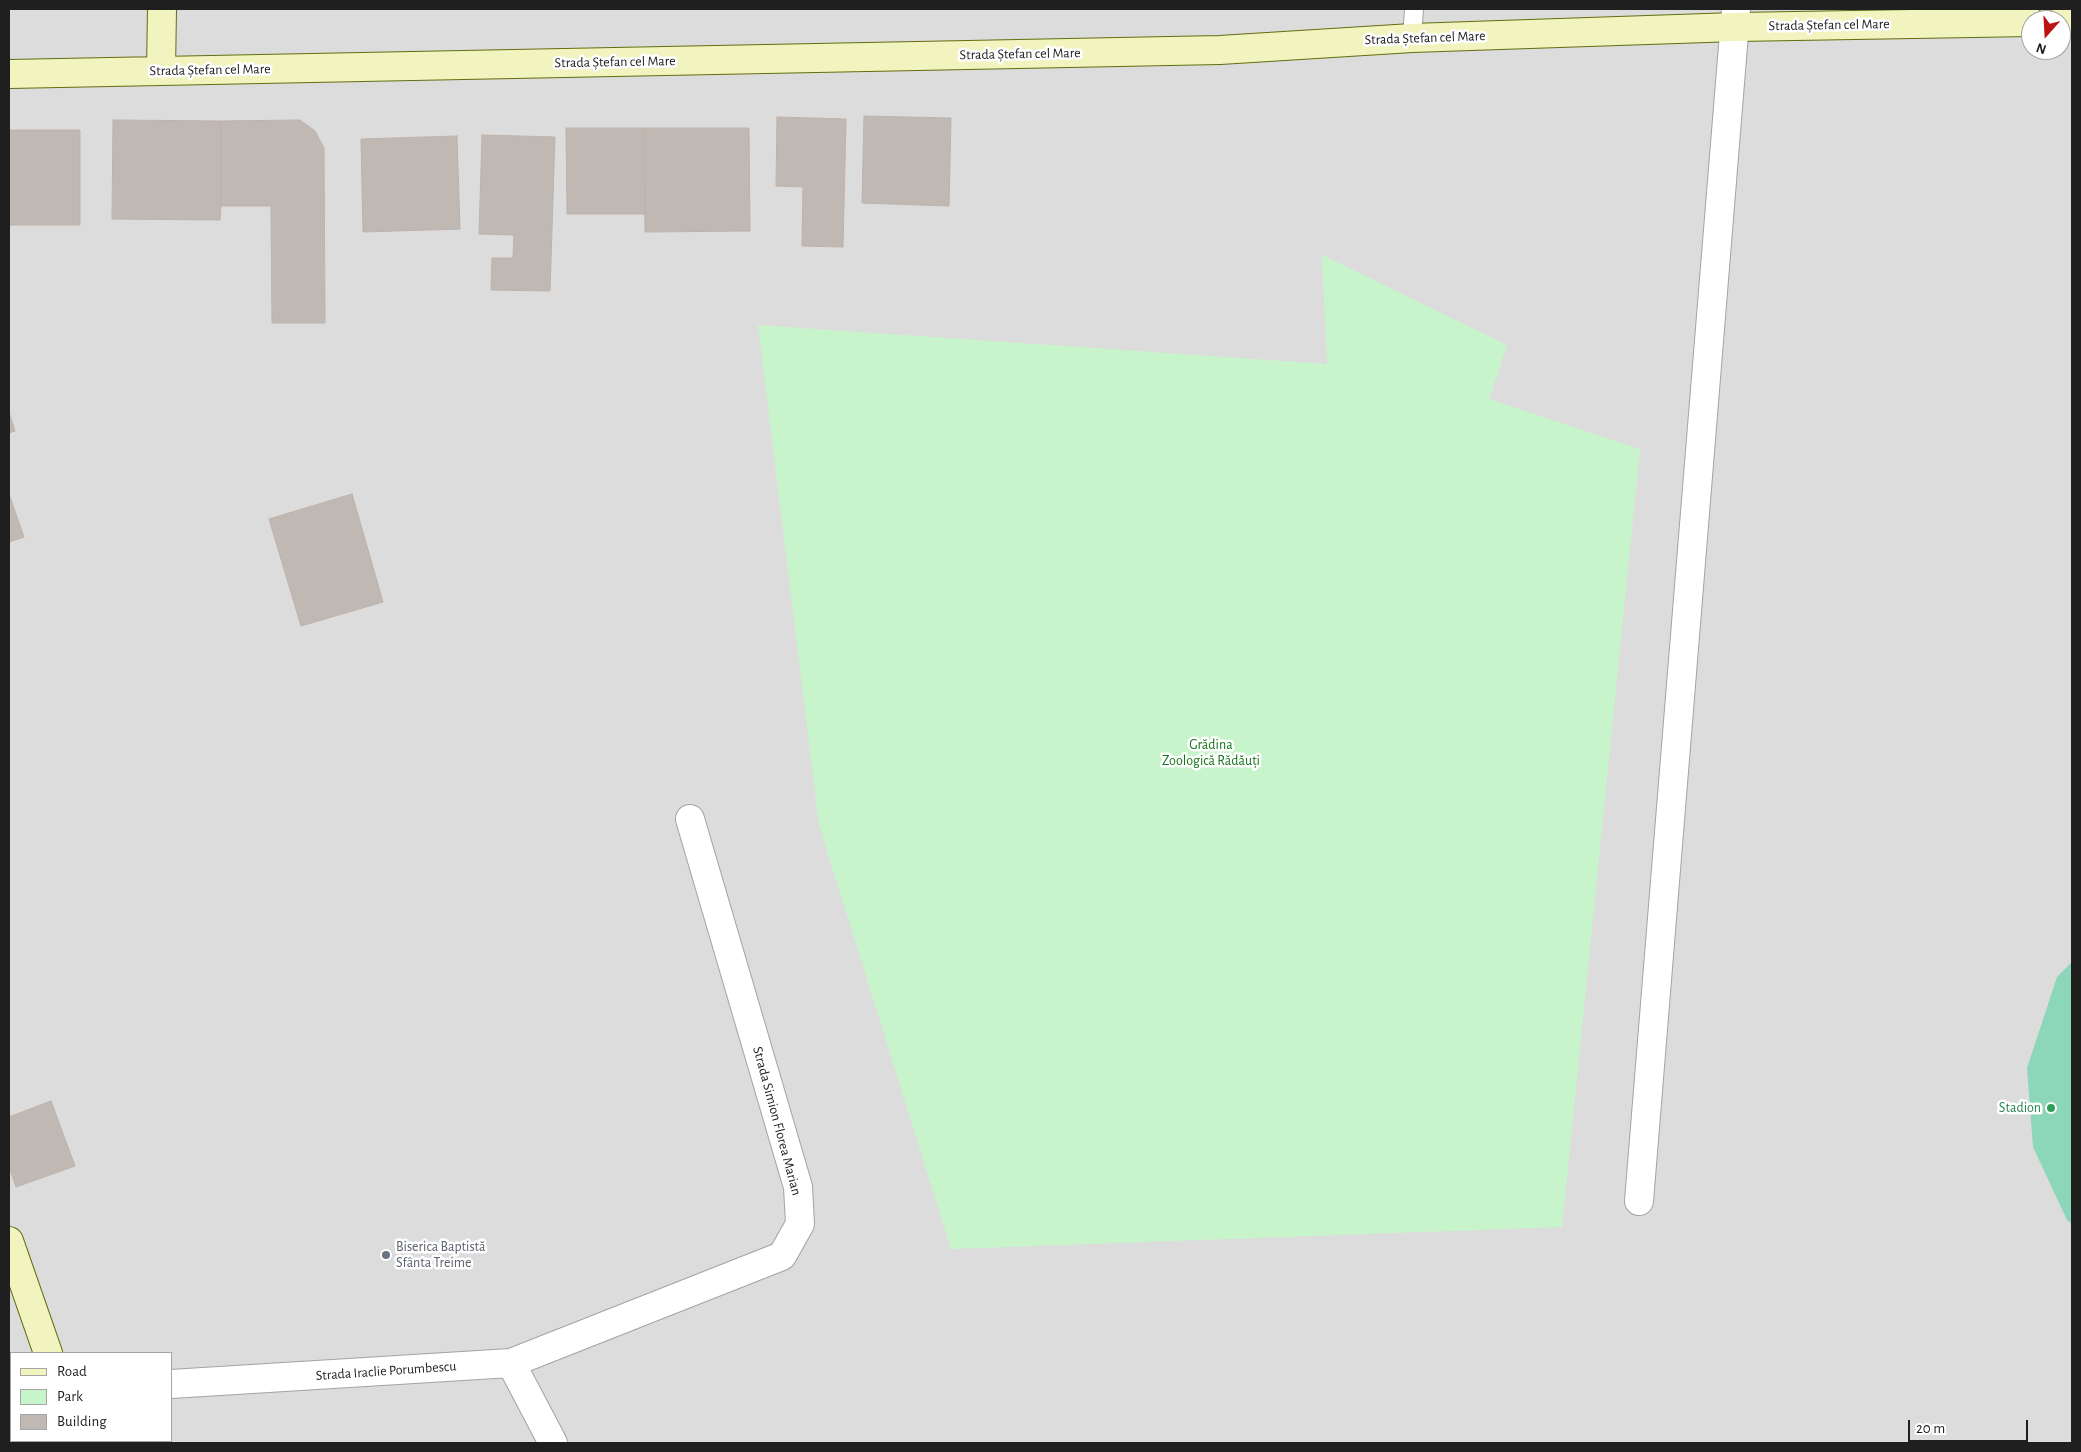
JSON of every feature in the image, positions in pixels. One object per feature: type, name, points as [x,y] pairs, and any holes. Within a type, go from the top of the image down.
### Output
[{"type":"main road","points":[[161,71],[162,9]]},
{"type":"main road","name":"Strada Ștefan cel Mare","points":[[9,74],[1220,50],[1736,18],[2021,22]]},
{"type":"main road","points":[[9,1241],[48,1352]]},
{"type":"street","points":[[1639,1201],[1736,18]]},
{"type":"street","name":"Strada Simion Florea Marian","points":[[511,1363],[782,1256],[800,1224],[798,1187],[690,819]]},
{"type":"street","points":[[511,1363],[553,1443]]},
{"type":"street","name":"Strada Iraclie Porumbescu","points":[[172,1384],[511,1363]]},
{"type":"lane","points":[[1412,38],[1414,9]]},
{"type":"shaded area","points":[[9,9],[2072,9],[2072,1443],[9,1443]]},
{"type":"green space","name":"Grădina Zoologică Rădăuți","points":[[1322,255],[1507,345],[1489,399],[1640,449],[1562,1227],[951,1249],[819,825],[758,325],[1327,364]]},
{"type":"green space","name":"Stadion","points":[[2072,962],[2072,1224],[2067,1220],[2033,1147],[2027,1068],[2057,977]]},
{"type":"building","points":[[864,116],[951,118],[949,206],[862,203]]},
{"type":"building","points":[[777,117],[846,119],[843,247],[802,246],[803,187],[776,186]]},
{"type":"building","points":[[113,120],[221,121],[220,220],[112,219]]},
{"type":"building","points":[[300,120],[315,131],[324,148],[325,323],[272,323],[271,206],[221,206],[221,121]]},
{"type":"building","points":[[566,128],[644,128],[645,214],[567,214]]},
{"type":"building","points":[[644,128],[749,128],[750,231],[645,232]]},
{"type":"building","points":[[9,130],[80,130],[80,225],[9,225]]},
{"type":"building","points":[[482,135],[555,137],[550,291],[491,290],[492,258],[513,258],[514,235],[479,234]]},
{"type":"building","points":[[457,136],[460,229],[363,232],[361,139]]},
{"type":"building","points":[[9,412],[15,431],[9,433]]},
{"type":"building","points":[[9,494],[24,537],[9,542]]},
{"type":"building","points":[[352,494],[383,602],[301,626],[269,519]]},
{"type":"building","points":[[51,1101],[75,1166],[16,1187],[9,1167],[9,1117]]},
{"type":"place","name":"Stadion","points":[[2051,1108]]},
{"type":"place","name":"Biserica Baptistă Sfânta Treime","points":[[386,1255]]}]
